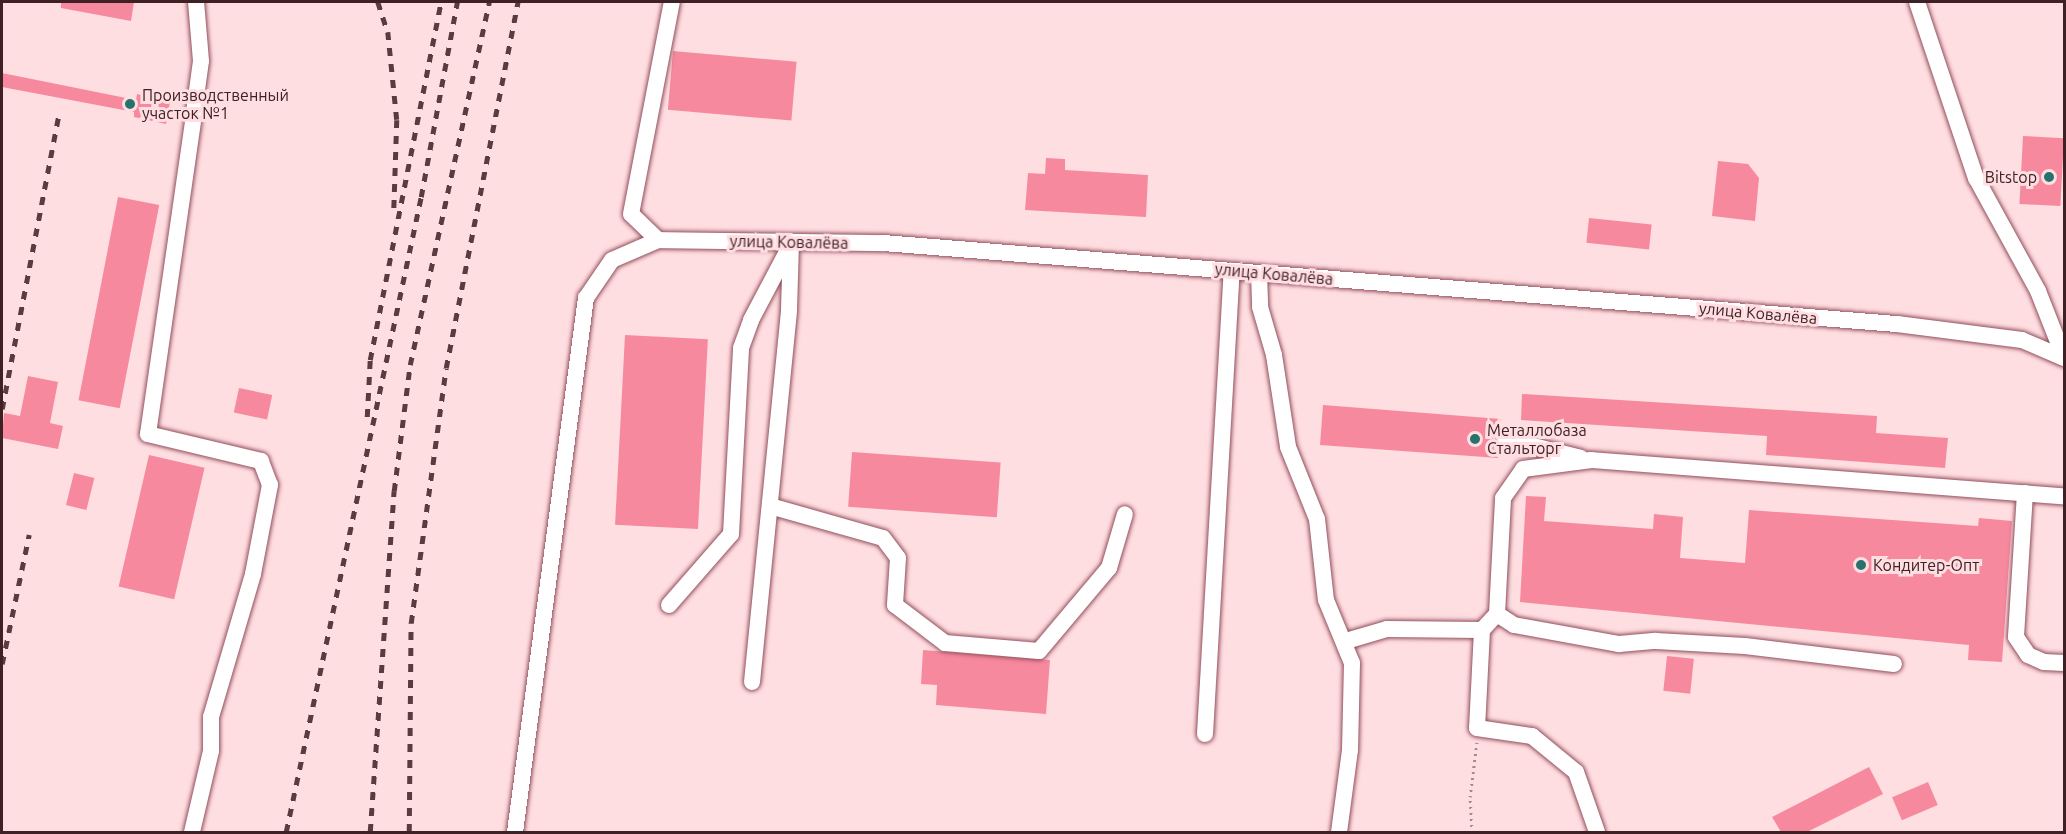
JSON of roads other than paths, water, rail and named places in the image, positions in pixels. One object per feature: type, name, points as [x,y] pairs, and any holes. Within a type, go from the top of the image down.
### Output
[{"type":"street","points":[[192,832],[211,751],[211,717],[253,574],[270,485],[261,461],[148,434],[201,61],[196,2]]},
{"type":"street","points":[[658,240],[631,214],[672,2]]},
{"type":"street","points":[[1917,2],[1976,178],[2038,291],[2064,357]]},
{"type":"street","name":"улица Ковалёва","points":[[515,832],[586,298],[612,260],[658,240],[883,243],[1897,324],[2022,340],[2064,357]]},
{"type":"street","points":[[752,682],[789,310],[791,242]]},
{"type":"street","points":[[669,605],[730,534],[741,348],[750,320],[791,242]]},
{"type":"street","points":[[1205,734],[1232,271]]},
{"type":"street","points":[[1259,273],[1260,307],[1274,355],[1288,447],[1317,519],[1326,600],[1346,641],[1352,663],[1350,750],[1339,832]]},
{"type":"street","points":[[1505,439],[1591,460],[2064,496]]},
{"type":"street","points":[[1591,460],[1523,469],[1503,498],[1497,614],[1482,630],[1476,728],[1532,736],[1576,772],[1597,832]]},
{"type":"street","points":[[2025,493],[2016,636],[2028,655],[2044,662],[2064,663]]},
{"type":"street","points":[[770,506],[883,538],[898,558],[895,605],[945,643],[1039,651],[1109,568],[1125,514]]},
{"type":"street","points":[[1497,614],[1514,625],[1619,644],[1656,641],[1745,646],[1894,664]]},
{"type":"street","points":[[1346,641],[1387,629],[1482,630]]},
{"type":"railway","points":[[378,2],[388,32],[397,120],[394,210]]},
{"type":"railway","points":[[367,417],[370,360],[441,2]]},
{"type":"railway","points":[[286,832],[421,197],[457,2]]},
{"type":"railway","points":[[370,832],[394,491],[410,365],[489,2]]},
{"type":"railway","points":[[409,832],[411,623],[446,368],[518,2]]},
{"type":"railway","points":[[2,409],[59,114]]},
{"type":"railway","points":[[2,664],[29,535]]},
{"type":"place","name":"Производственный участок №1","points":[[130,104]]},
{"type":"place","name":"Bitstop","points":[[2049,177]]},
{"type":"place","name":"Металлобаза Стальторг","points":[[1475,439]]},
{"type":"place","name":"Кондитер-Опт","points":[[1861,565]]}]
